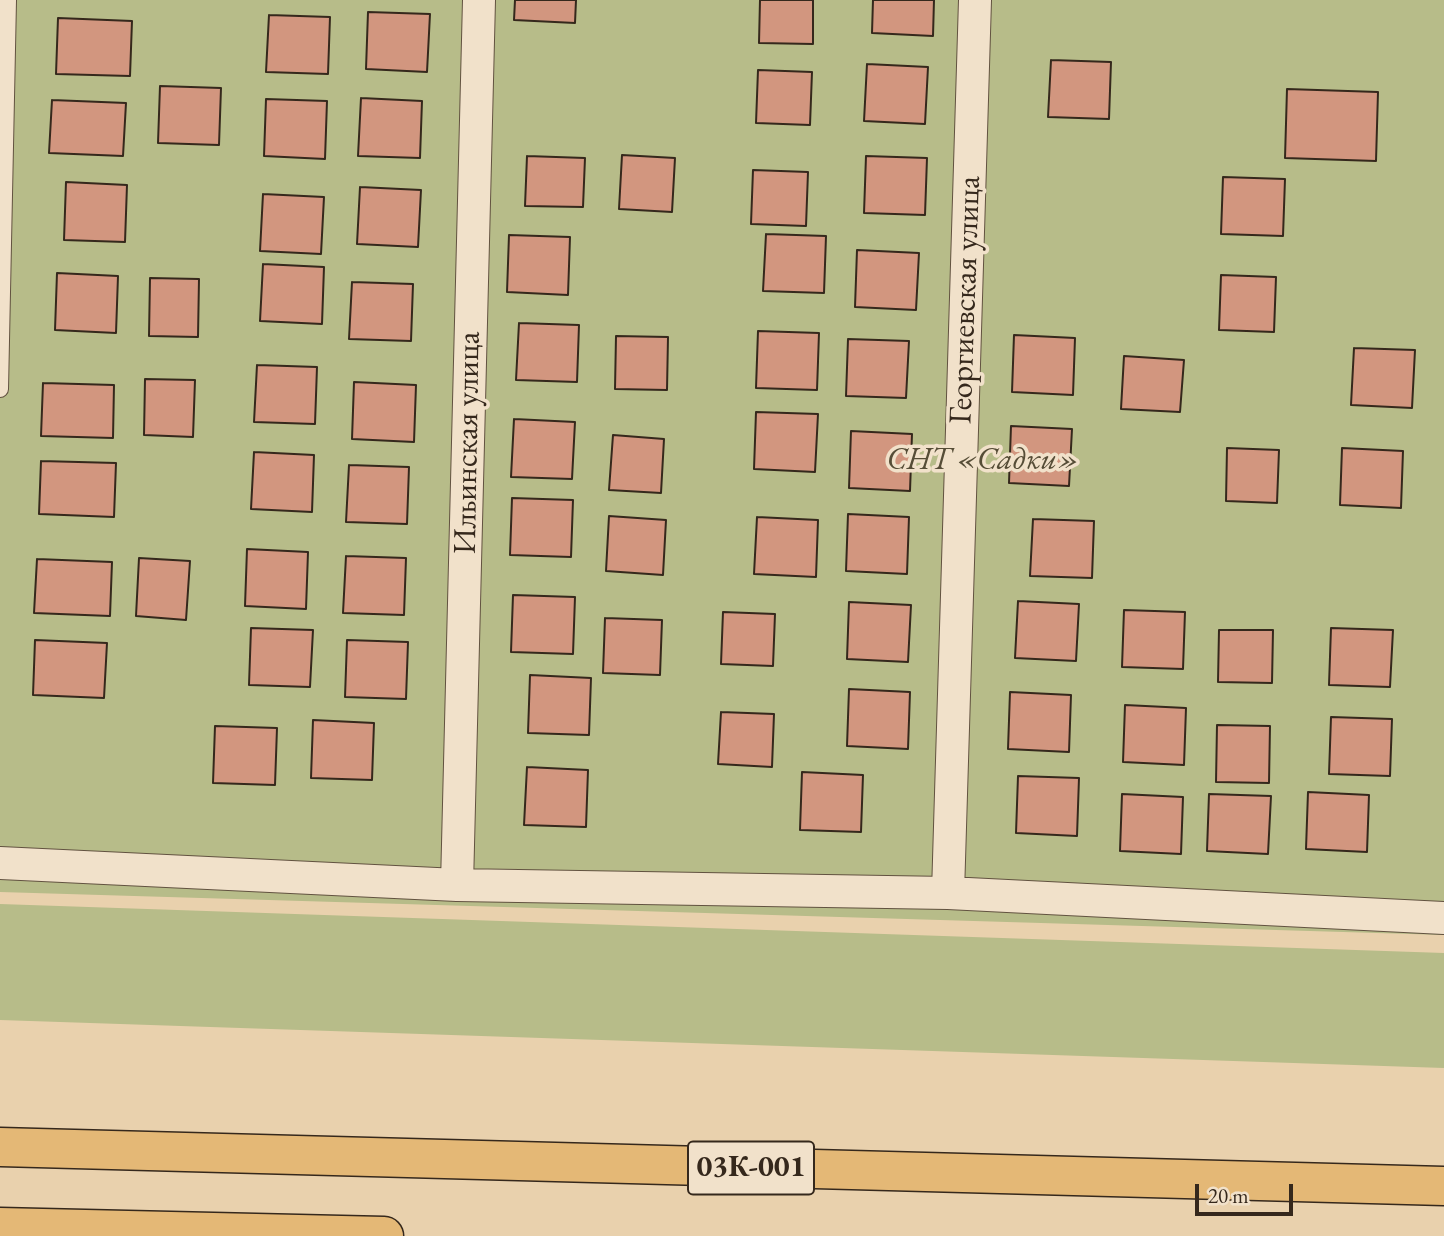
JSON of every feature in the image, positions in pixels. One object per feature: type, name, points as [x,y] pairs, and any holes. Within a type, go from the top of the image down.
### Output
[{"type":"main road","name":"03К-001","points":[[0,1147],[1444,1186]]},
{"type":"main road","points":[[0,1227],[384,1236]]},
{"type":"street","name":"Ильинская улица","points":[[457,886],[479,0]]},
{"type":"street","name":"Георгиевская улица","points":[[948,893],[975,0]]},
{"type":"street","points":[[0,863],[457,886],[948,893],[1444,918]]},
{"type":"street","points":[[0,1130],[57,1149]]},
{"type":"lane","points":[[0,389],[8,0]]},
{"type":"green space","name":"СНТ «Садки»","points":[[0,0],[1444,0],[1444,935],[0,892]]},
{"type":"green space","points":[[0,904],[1444,953],[1444,1068],[0,1020]]},
{"type":"building","points":[[515,0],[576,0],[575,23],[514,20]]},
{"type":"building","points":[[760,0],[813,0],[813,44],[759,43]]},
{"type":"building","points":[[873,0],[934,0],[933,36],[872,33]]},
{"type":"building","points":[[368,12],[430,14],[427,72],[366,69]]},
{"type":"building","points":[[269,15],[330,17],[328,74],[266,72]]},
{"type":"building","points":[[58,18],[132,21],[130,76],[56,74]]},
{"type":"building","points":[[1051,60],[1111,62],[1109,119],[1048,117]]},
{"type":"building","points":[[867,64],[928,67],[925,124],[864,121]]},
{"type":"building","points":[[758,70],[812,72],[810,125],[756,123]]},
{"type":"building","points":[[160,86],[221,88],[219,145],[158,143]]},
{"type":"building","points":[[1287,89],[1378,92],[1376,161],[1285,158]]},
{"type":"building","points":[[361,98],[422,101],[420,158],[358,156]]},
{"type":"building","points":[[266,99],[327,101],[325,159],[264,156]]},
{"type":"building","points":[[52,100],[126,103],[123,156],[49,153]]},
{"type":"building","points":[[622,155],[675,158],[672,212],[619,209]]},
{"type":"building","points":[[527,156],[585,158],[583,207],[525,206]]},
{"type":"building","points":[[866,156],[927,158],[925,215],[864,213]]},
{"type":"building","points":[[753,170],[808,172],[806,226],[751,224]]},
{"type":"building","points":[[1223,177],[1285,179],[1283,236],[1221,234]]},
{"type":"building","points":[[66,182],[127,185],[125,242],[64,240]]},
{"type":"building","points":[[360,187],[421,190],[418,247],[357,244]]},
{"type":"building","points":[[263,194],[324,197],[321,254],[260,251]]},
{"type":"building","points":[[766,234],[826,236],[824,293],[763,291]]},
{"type":"building","points":[[509,235],[570,237],[568,295],[507,292]]},
{"type":"building","points":[[857,250],[919,253],[916,310],[855,307]]},
{"type":"building","points":[[263,264],[324,267],[322,324],[260,321]]},
{"type":"building","points":[[57,273],[118,276],[116,333],[55,330]]},
{"type":"building","points":[[1221,275],[1276,277],[1274,332],[1219,330]]},
{"type":"building","points":[[150,278],[199,279],[198,337],[149,336]]},
{"type":"building","points":[[352,282],[413,284],[411,341],[349,339]]},
{"type":"building","points":[[519,323],[579,325],[577,382],[516,380]]},
{"type":"building","points":[[758,331],[819,333],[817,390],[756,388]]},
{"type":"building","points":[[1014,335],[1075,338],[1073,395],[1012,392]]},
{"type":"building","points":[[616,336],[668,337],[667,390],[615,389]]},
{"type":"building","points":[[848,339],[909,341],[906,398],[846,396]]},
{"type":"building","points":[[1354,348],[1415,350],[1412,408],[1351,405]]},
{"type":"building","points":[[1124,356],[1184,360],[1180,412],[1121,409]]},
{"type":"building","points":[[257,365],[317,367],[315,424],[254,422]]},
{"type":"building","points":[[145,379],[195,380],[193,437],[144,435]]},
{"type":"building","points":[[354,382],[416,385],[414,442],[352,439]]},
{"type":"building","points":[[43,383],[114,385],[113,438],[41,436]]},
{"type":"building","points":[[756,412],[818,414],[815,472],[754,469]]},
{"type":"building","points":[[514,419],[575,422],[572,479],[511,477]]},
{"type":"building","points":[[1011,426],[1072,429],[1069,486],[1009,483]]},
{"type":"building","points":[[851,431],[912,434],[910,491],[849,488]]},
{"type":"building","points":[[613,435],[664,439],[661,493],[609,490]]},
{"type":"building","points":[[1227,448],[1279,450],[1277,503],[1226,501]]},
{"type":"building","points":[[1342,448],[1403,451],[1401,508],[1340,505]]},
{"type":"building","points":[[254,452],[314,455],[312,512],[251,509]]},
{"type":"building","points":[[41,461],[116,463],[114,517],[39,514]]},
{"type":"building","points":[[349,465],[409,467],[407,524],[346,522]]},
{"type":"building","points":[[512,498],[573,500],[571,557],[510,555]]},
{"type":"building","points":[[848,514],[909,517],[907,574],[846,571]]},
{"type":"building","points":[[609,516],[666,520],[663,575],[606,571]]},
{"type":"building","points":[[757,517],[818,520],[816,577],[754,574]]},
{"type":"building","points":[[1033,519],[1094,521],[1092,578],[1030,576]]},
{"type":"building","points":[[247,549],[308,552],[306,609],[245,606]]},
{"type":"building","points":[[346,556],[406,558],[404,615],[343,613]]},
{"type":"building","points":[[139,558],[190,561],[186,620],[136,616]]},
{"type":"building","points":[[37,559],[112,562],[110,616],[34,613]]},
{"type":"building","points":[[513,595],[575,597],[573,654],[511,652]]},
{"type":"building","points":[[1018,601],[1079,604],[1076,661],[1015,658]]},
{"type":"building","points":[[849,602],[911,605],[908,662],[847,659]]},
{"type":"building","points":[[1124,610],[1185,612],[1183,669],[1122,667]]},
{"type":"building","points":[[723,612],[775,614],[773,666],[721,664]]},
{"type":"building","points":[[605,618],[662,620],[660,675],[603,673]]},
{"type":"building","points":[[251,628],[313,630],[310,687],[249,685]]},
{"type":"building","points":[[1331,628],[1393,630],[1390,687],[1329,685]]},
{"type":"building","points":[[1219,630],[1273,630],[1272,683],[1218,682]]},
{"type":"building","points":[[35,640],[107,643],[104,698],[33,695]]},
{"type":"building","points":[[347,640],[408,642],[406,699],[345,697]]},
{"type":"building","points":[[530,675],[591,678],[589,735],[528,733]]},
{"type":"building","points":[[849,689],[910,692],[908,749],[847,746]]},
{"type":"building","points":[[1010,692],[1071,695],[1069,752],[1008,749]]},
{"type":"building","points":[[1125,705],[1186,708],[1184,765],[1123,762]]},
{"type":"building","points":[[721,712],[774,714],[772,767],[718,764]]},
{"type":"building","points":[[1331,717],[1392,719],[1390,776],[1329,774]]},
{"type":"building","points":[[313,720],[374,723],[372,780],[311,778]]},
{"type":"building","points":[[1217,725],[1270,726],[1269,783],[1216,782]]},
{"type":"building","points":[[215,726],[277,728],[275,785],[213,783]]},
{"type":"building","points":[[527,767],[588,770],[586,827],[524,825]]},
{"type":"building","points":[[802,772],[863,775],[861,832],[800,830]]},
{"type":"building","points":[[1018,776],[1079,778],[1077,836],[1016,833]]},
{"type":"building","points":[[1308,792],[1369,795],[1367,852],[1306,849]]},
{"type":"building","points":[[1122,794],[1183,797],[1181,854],[1120,851]]},
{"type":"building","points":[[1209,794],[1271,796],[1268,854],[1207,851]]}]
